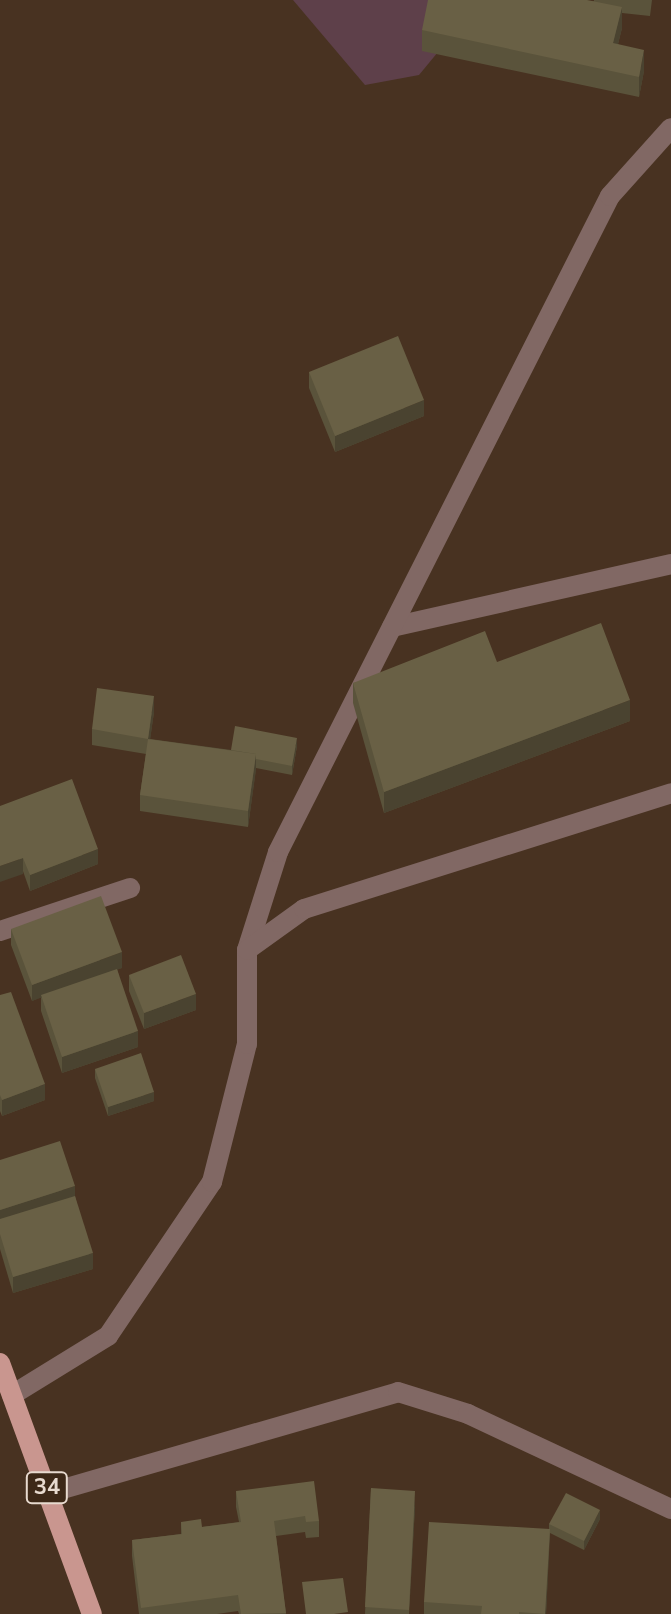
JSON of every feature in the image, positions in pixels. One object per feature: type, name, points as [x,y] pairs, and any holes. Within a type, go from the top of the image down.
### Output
[{"type":"main road","name":"34","points":[[0,1363],[92,1614]]},
{"type":"street","points":[[12,1395],[108,1336],[212,1182],[247,1044],[247,950],[278,852],[610,196],[671,128]]},
{"type":"street","points":[[392,627],[671,564]]},
{"type":"street","points":[[247,950],[304,909],[671,793]]},
{"type":"street","points":[[0,931],[130,888]]},
{"type":"street","points":[[49,1493],[398,1392],[468,1414],[671,1509]]},
{"type":"shaded area","points":[[293,0],[481,0],[419,75],[365,85]]},
{"type":"building","points":[[428,0],[587,0],[622,7],[613,43],[644,50],[639,77],[422,30]]},
{"type":"building","points":[[398,336],[424,400],[335,436],[309,372]]},
{"type":"building","points":[[601,623],[630,700],[384,792],[353,683],[485,631],[497,662]]},
{"type":"building","points":[[97,688],[154,696],[148,739],[92,729]]},
{"type":"building","points":[[235,726],[297,738],[292,766],[256,759],[256,754],[231,750]]},
{"type":"building","points":[[148,739],[256,754],[248,811],[140,795]]},
{"type":"building","points":[[72,779],[98,849],[30,875],[23,858],[0,866],[0,806]]},
{"type":"building","points":[[101,896],[122,952],[32,985],[11,929]]},
{"type":"building","points":[[181,955],[196,994],[144,1013],[129,975]]},
{"type":"building","points":[[117,969],[138,1031],[62,1057],[41,995]]},
{"type":"building","points":[[11,992],[45,1084],[2,1100],[0,995]]},
{"type":"building","points":[[141,1053],[154,1092],[108,1107],[95,1069]]},
{"type":"building","points":[[60,1141],[75,1186],[0,1210],[0,1160]]},
{"type":"building","points":[[75,1196],[93,1253],[13,1277],[0,1234],[0,1219]]},
{"type":"building","points":[[314,1481],[319,1521],[306,1522],[305,1516],[274,1521],[286,1613],[241,1614],[238,1595],[141,1608],[132,1540],[182,1534],[181,1522],[201,1519],[202,1527],[241,1522],[236,1491]]},
{"type":"building","points":[[371,1488],[415,1491],[409,1610],[365,1607]]},
{"type":"building","points":[[566,1493],[600,1510],[584,1541],[549,1524]]},
{"type":"building","points":[[429,1522],[550,1529],[545,1614],[481,1614],[482,1606],[424,1602]]},
{"type":"building","points":[[343,1578],[348,1612],[306,1614],[302,1582]]}]
